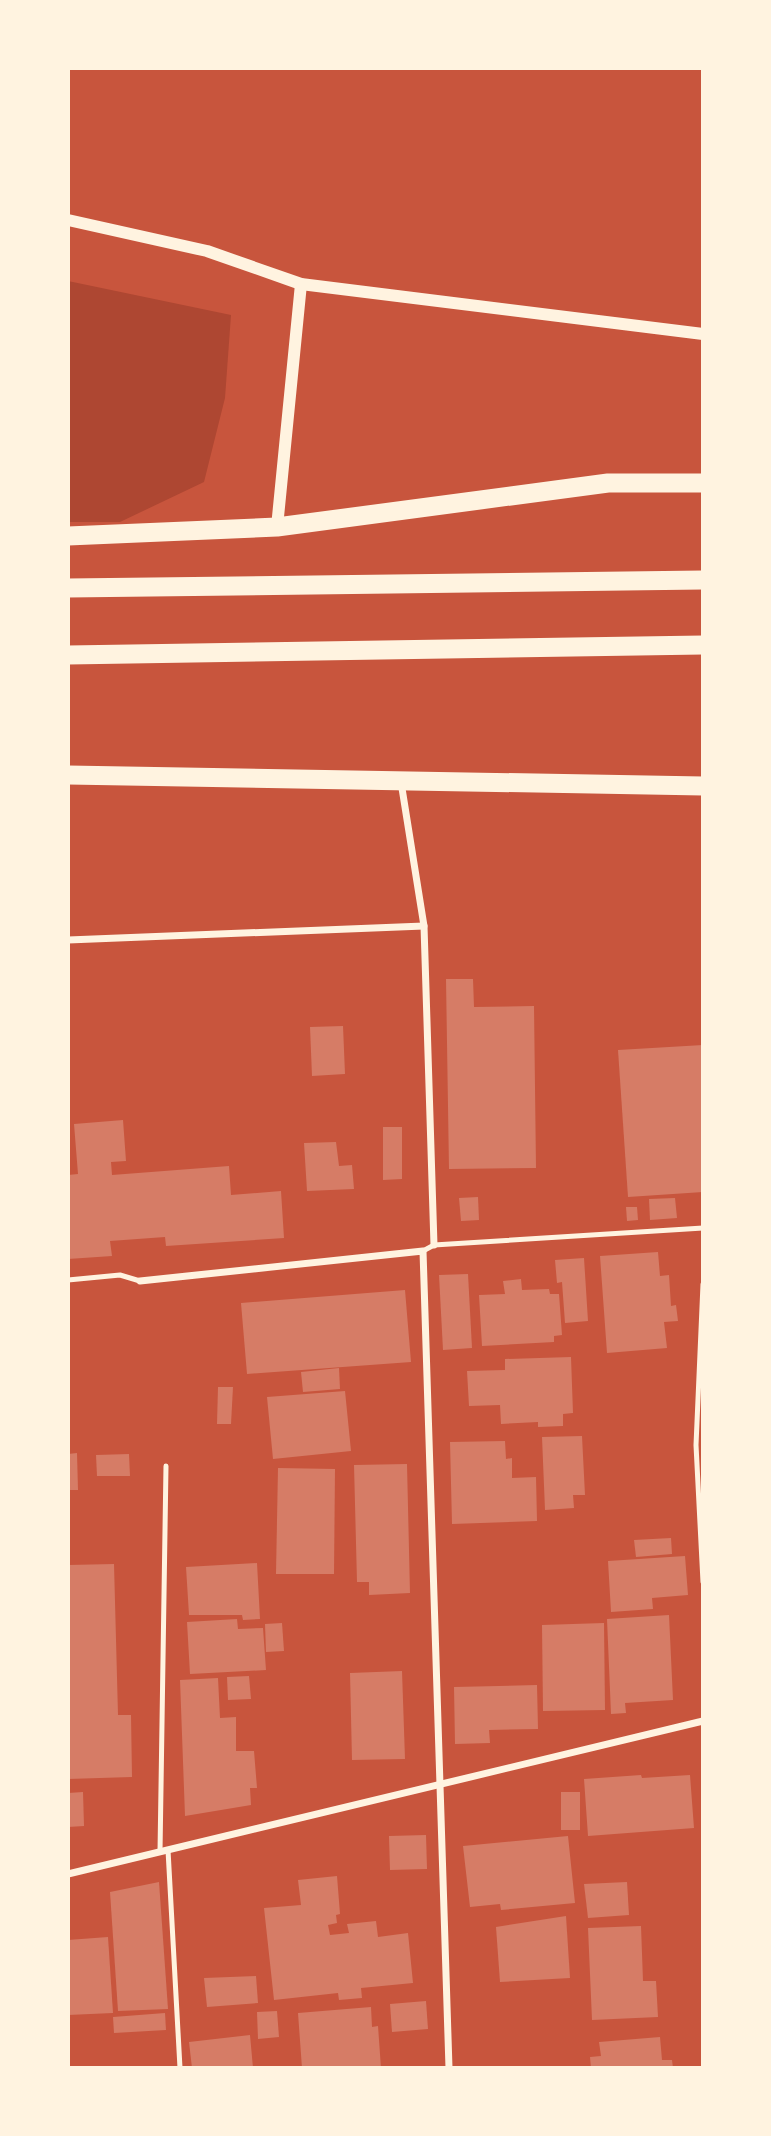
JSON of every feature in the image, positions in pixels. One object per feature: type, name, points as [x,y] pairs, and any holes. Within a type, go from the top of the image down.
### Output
[{"type":"highway","points":[[68,536],[277,527],[608,483],[703,483]]},
{"type":"highway","points":[[68,589],[703,580]]},
{"type":"highway","points":[[68,655],[703,645]]},
{"type":"highway","points":[[68,775],[703,786]]},
{"type":"street","points":[[68,220],[207,251],[300,284],[703,334]]},
{"type":"street","points":[[277,527],[300,284]]},
{"type":"street","points":[[401,782],[424,926],[434,1244]]},
{"type":"street","points":[[68,940],[424,926]]},
{"type":"street","points":[[140,1280],[423,1251],[449,2068]]},
{"type":"street","points":[[68,1874],[703,1721]]},
{"type":"lane","points":[[423,1251],[434,1244],[702,1230]]},
{"type":"lane","points":[[68,1280],[120,1275],[140,1280]]},
{"type":"lane","points":[[703,1284],[696,1445],[703,1582]]},
{"type":"lane","points":[[166,1466],[164,1851],[180,2068]]},
{"type":"shaded area","points":[[68,281],[231,315],[225,398],[204,482],[120,522],[68,522]]},
{"type":"building","points":[[446,979],[473,979],[474,1007],[534,1006],[536,1168],[449,1169]]},
{"type":"building","points":[[343,1026],[345,1074],[312,1076],[310,1027]]},
{"type":"building","points":[[703,1045],[703,1192],[628,1197],[618,1050]]},
{"type":"building","points":[[123,1120],[126,1161],[111,1162],[112,1175],[229,1166],[231,1195],[281,1191],[284,1238],[166,1246],[165,1237],[110,1241],[112,1256],[68,1259],[68,1175],[78,1174],[74,1124]]},
{"type":"building","points":[[383,1127],[402,1127],[402,1179],[383,1180]]},
{"type":"building","points":[[336,1142],[339,1166],[352,1165],[354,1189],[307,1191],[304,1143]]},
{"type":"building","points":[[478,1197],[479,1220],[461,1221],[459,1198]]},
{"type":"building","points":[[675,1198],[677,1218],[650,1220],[649,1199]]},
{"type":"building","points":[[626,1207],[637,1207],[638,1220],[627,1221]]},
{"type":"building","points":[[658,1252],[660,1276],[669,1275],[671,1306],[676,1305],[678,1321],[664,1322],[667,1348],[607,1353],[600,1256]]},
{"type":"building","points":[[584,1258],[588,1321],[565,1323],[562,1282],[557,1283],[555,1260]]},
{"type":"building","points":[[468,1274],[472,1348],[443,1350],[439,1275]]},
{"type":"building","points":[[521,1279],[522,1290],[549,1289],[550,1294],[559,1294],[562,1335],[554,1336],[554,1342],[482,1346],[479,1295],[505,1294],[503,1281]]},
{"type":"building","points":[[405,1290],[411,1362],[247,1374],[241,1303]]},
{"type":"building","points":[[571,1357],[573,1413],[563,1414],[563,1426],[538,1427],[538,1422],[501,1424],[500,1405],[469,1406],[467,1371],[505,1370],[505,1359]]},
{"type":"building","points":[[339,1368],[340,1389],[303,1392],[301,1372]]},
{"type":"building","points":[[218,1387],[233,1387],[231,1424],[217,1424]]},
{"type":"building","points":[[345,1391],[351,1451],[273,1459],[267,1397]]},
{"type":"building","points":[[582,1436],[585,1495],[573,1495],[574,1508],[545,1510],[542,1437]]},
{"type":"building","points":[[505,1441],[506,1459],[512,1458],[512,1478],[536,1477],[537,1521],[452,1524],[450,1442]]},
{"type":"building","points":[[77,1453],[78,1490],[68,1490],[68,1454]]},
{"type":"building","points":[[129,1454],[130,1476],[97,1476],[96,1455]]},
{"type":"building","points":[[407,1464],[410,1593],[369,1595],[369,1582],[357,1582],[354,1465]]},
{"type":"building","points":[[278,1468],[335,1469],[334,1574],[276,1574]]},
{"type":"building","points":[[671,1538],[672,1554],[636,1557],[634,1540]]},
{"type":"building","points":[[685,1556],[688,1595],[652,1598],[653,1609],[611,1612],[608,1561]]},
{"type":"building","points":[[257,1563],[260,1619],[243,1620],[242,1615],[189,1615],[186,1567]]},
{"type":"building","points":[[114,1564],[118,1715],[131,1715],[132,1777],[68,1779],[68,1565]]},
{"type":"building","points":[[669,1615],[673,1700],[625,1703],[626,1713],[611,1714],[607,1619]]},
{"type":"building","points":[[237,1619],[238,1629],[263,1628],[266,1670],[190,1674],[187,1622]]},
{"type":"building","points":[[282,1623],[284,1651],[266,1652],[265,1624]]},
{"type":"building","points":[[604,1623],[605,1710],[543,1711],[542,1625]]},
{"type":"building","points":[[402,1671],[405,1759],[352,1760],[350,1673]]},
{"type":"building","points":[[249,1676],[251,1699],[228,1700],[227,1677]]},
{"type":"building","points":[[218,1678],[220,1718],[236,1717],[236,1751],[254,1751],[257,1788],[250,1788],[251,1805],[185,1816],[180,1680]]},
{"type":"building","points":[[537,1685],[538,1729],[489,1730],[490,1743],[455,1744],[454,1687]]},
{"type":"building","points":[[641,1775],[642,1778],[690,1775],[694,1828],[588,1836],[584,1779]]},
{"type":"building","points":[[83,1792],[84,1826],[68,1827],[68,1793]]},
{"type":"building","points":[[561,1792],[580,1792],[580,1830],[561,1830]]},
{"type":"building","points":[[426,1835],[427,1869],[390,1870],[389,1836]]},
{"type":"building","points":[[568,1836],[575,1903],[501,1910],[500,1904],[470,1907],[463,1846]]},
{"type":"building","points":[[337,1876],[340,1914],[336,1915],[337,1923],[328,1925],[330,1935],[349,1933],[347,1924],[376,1921],[378,1937],[408,1933],[413,1983],[361,1988],[362,1998],[339,2000],[338,1993],[274,2000],[264,1908],[301,1905],[298,1880]]},
{"type":"building","points":[[159,1882],[168,2009],[118,2011],[110,1892]]},
{"type":"building","points":[[627,1882],[629,1915],[588,1918],[584,1884]]},
{"type":"building","points":[[566,1916],[570,1978],[500,1982],[496,1927]]},
{"type":"building","points":[[641,1926],[643,1981],[656,1981],[658,2017],[592,2020],[588,1928]]},
{"type":"building","points":[[108,1937],[113,2013],[68,2015],[68,1940]]},
{"type":"building","points":[[256,1976],[258,2003],[207,2007],[204,1978]]},
{"type":"building","points":[[426,2001],[428,2029],[392,2032],[390,2004]]},
{"type":"building","points":[[371,2007],[372,2027],[378,2026],[381,2068],[302,2068],[298,2013]]},
{"type":"building","points":[[277,2011],[279,2037],[258,2039],[257,2012]]},
{"type":"building","points":[[165,2013],[166,2030],[114,2033],[113,2017]]},
{"type":"building","points":[[250,2035],[253,2068],[192,2068],[189,2042]]},
{"type":"building","points":[[660,2037],[662,2060],[672,2060],[673,2068],[591,2068],[590,2057],[601,2056],[599,2042]]}]
